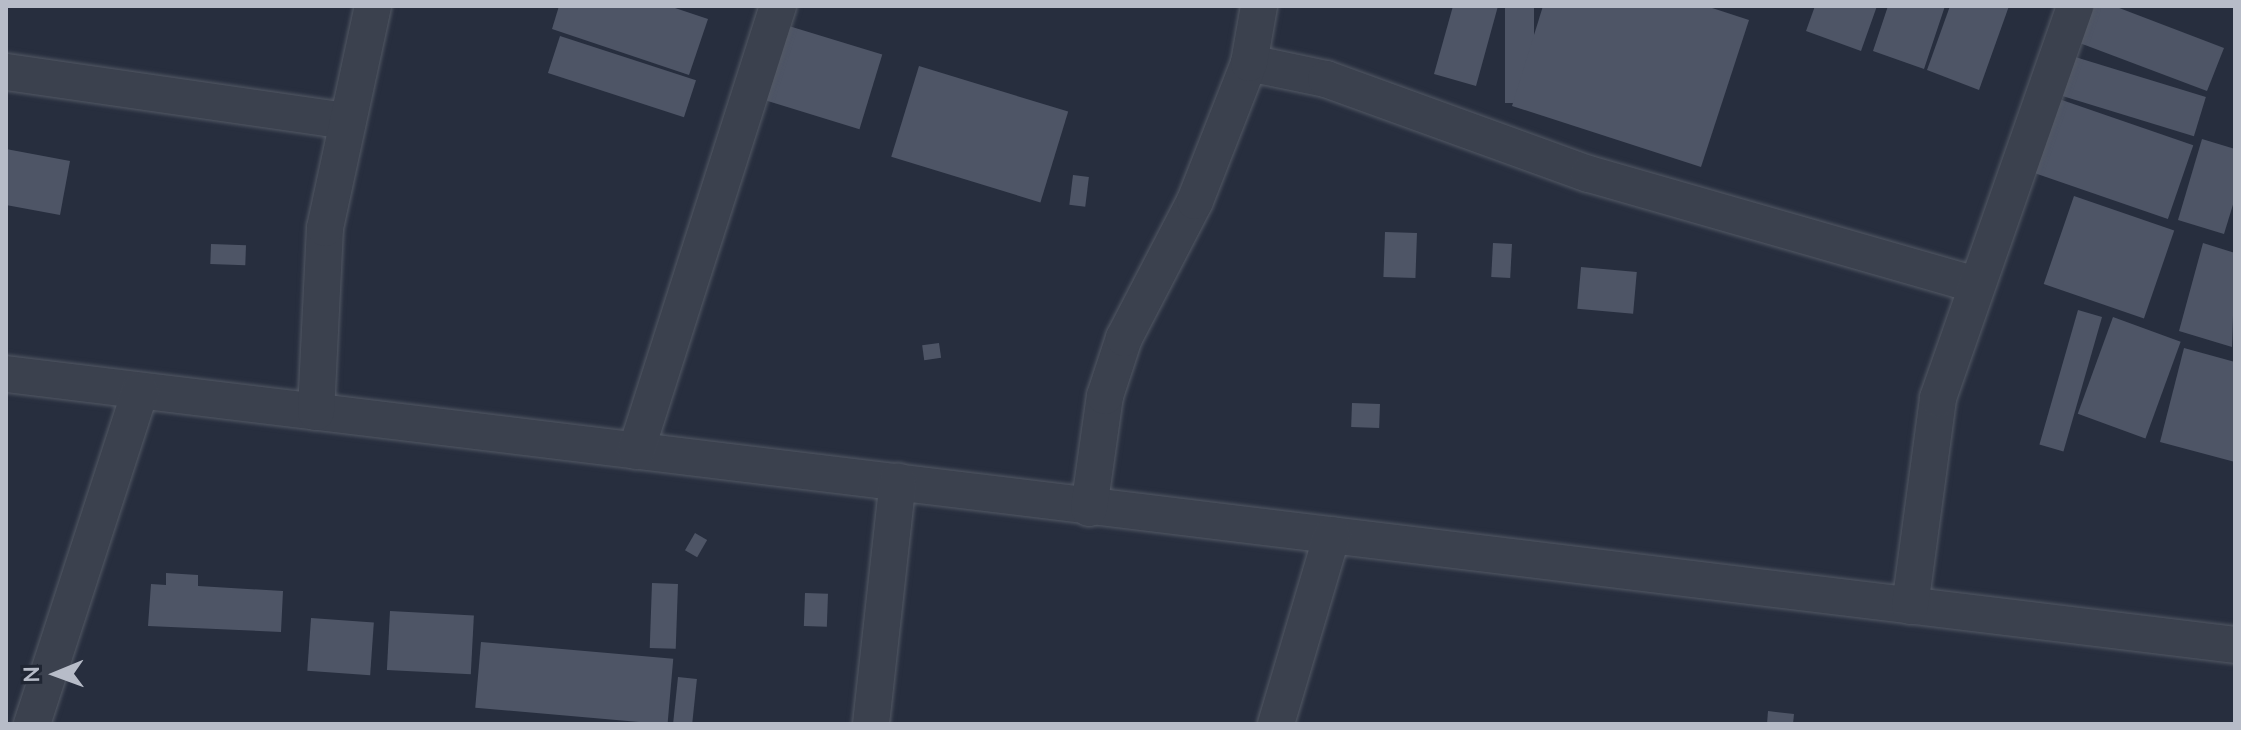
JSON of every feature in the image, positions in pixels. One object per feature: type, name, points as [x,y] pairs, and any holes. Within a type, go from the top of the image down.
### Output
[{"type":"street","points":[[316,412],[325,228],[373,6]]},
{"type":"street","points":[[636,451],[778,6]]},
{"type":"street","points":[[1089,508],[1105,396],[1124,338],[1195,201],[1249,63],[1259,6]]},
{"type":"street","points":[[1910,606],[1938,398],[2075,6]]},
{"type":"street","points":[[1249,63],[1326,79],[1589,174],[1976,285]]},
{"type":"street","points":[[6,72],[348,121]]},
{"type":"street","points":[[6,374],[2235,645]]},
{"type":"street","points":[[39,718],[140,391]]},
{"type":"street","points":[[871,724],[898,481]]},
{"type":"street","points":[[1276,724],[1332,535]]},
{"type":"building","points":[[559,6],[669,6],[708,19],[689,75],[552,29]]},
{"type":"building","points":[[1453,6],[1498,6],[1476,86],[1434,74]]},
{"type":"building","points":[[1505,6],[1534,6],[1534,103],[1505,103]]},
{"type":"building","points":[[1543,6],[1706,6],[1749,20],[1701,167],[1512,106]]},
{"type":"building","points":[[1815,6],[1877,6],[1861,51],[1806,31]]},
{"type":"building","points":[[1888,6],[1945,6],[1924,69],[1873,51]]},
{"type":"building","points":[[1950,6],[2009,6],[1979,90],[1927,70]]},
{"type":"building","points":[[2091,6],[2114,6],[2224,48],[2207,91],[2077,42]]},
{"type":"building","points":[[779,23],[882,55],[859,129],[756,98]]},
{"type":"building","points":[[560,36],[696,80],[684,117],[548,73]]},
{"type":"building","points":[[2072,56],[2206,97],[2194,136],[2060,95]]},
{"type":"building","points":[[919,66],[1068,112],[1040,202],[891,157]]},
{"type":"building","points":[[2059,99],[2193,145],[2168,219],[2034,173]]},
{"type":"building","points":[[2202,139],[2235,149],[2235,198],[2224,234],[2178,220]]},
{"type":"building","points":[[6,149],[70,161],[60,215],[6,205]]},
{"type":"building","points":[[1073,175],[1089,177],[1085,207],[1069,205]]},
{"type":"building","points":[[2074,196],[2174,231],[2144,318],[2044,284]]},
{"type":"building","points":[[1385,232],[1417,233],[1415,278],[1383,277]]},
{"type":"building","points":[[1493,243],[1512,244],[1510,278],[1491,277]]},
{"type":"building","points":[[2203,243],[2235,253],[2232,347],[2179,331]]},
{"type":"building","points":[[211,244],[246,245],[245,265],[210,264]]},
{"type":"building","points":[[1581,267],[1637,272],[1633,314],[1577,309]]},
{"type":"building","points":[[2078,310],[2102,317],[2063,451],[2039,445]]},
{"type":"building","points":[[2113,317],[2181,342],[2145,438],[2078,414]]},
{"type":"building","points":[[939,343],[941,358],[924,360],[922,345]]},
{"type":"building","points":[[2184,348],[2235,362],[2235,462],[2160,442]]},
{"type":"building","points":[[1352,403],[1380,404],[1379,428],[1351,427]]},
{"type":"building","points":[[695,533],[707,540],[697,557],[685,550]]},
{"type":"building","points":[[166,573],[198,575],[198,586],[283,591],[281,632],[148,626],[151,584],[166,585]]},
{"type":"building","points":[[652,583],[678,584],[676,649],[650,648]]},
{"type":"building","points":[[805,593],[828,594],[827,627],[804,626]]},
{"type":"building","points":[[390,611],[474,615],[471,674],[387,670]]},
{"type":"building","points":[[311,618],[374,622],[370,675],[307,671]]},
{"type":"building","points":[[481,642],[673,659],[668,724],[475,708]]},
{"type":"building","points":[[678,677],[697,679],[692,724],[673,724]]},
{"type":"building","points":[[1768,711],[1794,714],[1793,724],[1767,724]]}]
